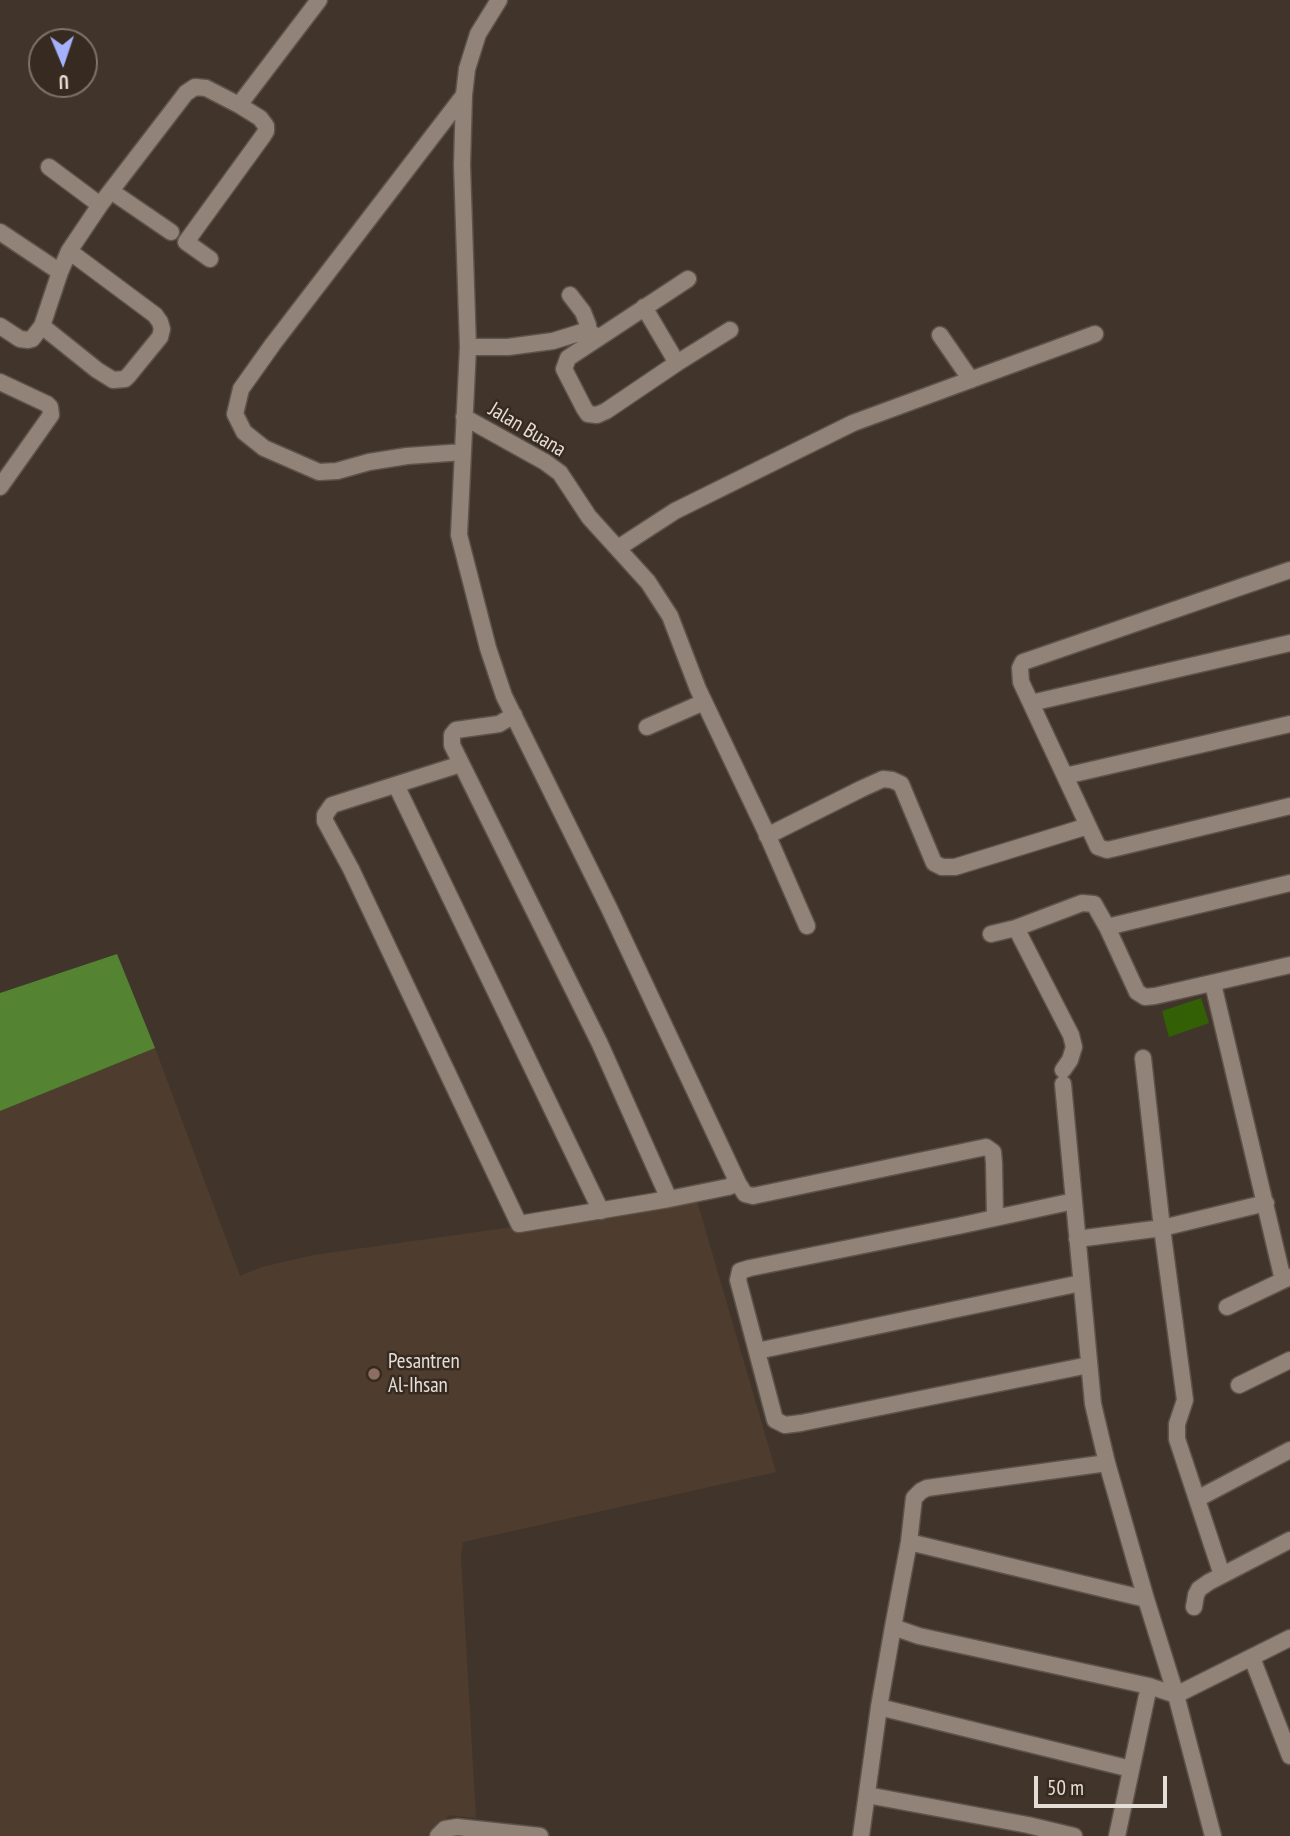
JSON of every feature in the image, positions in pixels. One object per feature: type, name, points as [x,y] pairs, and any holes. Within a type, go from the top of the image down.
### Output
[{"type":"street","points":[[239,105],[318,0]]},
{"type":"street","name":"Jalan Buana","points":[[499,0],[478,34],[467,69],[464,95],[462,165],[468,348],[464,417],[560,473],[572,487],[589,517],[648,582],[670,616],[704,702],[807,926]]},
{"type":"street","points":[[0,326],[23,340],[32,339],[41,326],[69,251],[100,205],[191,89],[200,87],[239,105],[260,118],[266,126],[266,131],[186,242],[209,259]]},
{"type":"street","points":[[463,452],[407,456],[369,462],[338,471],[318,472],[264,448],[244,432],[235,414],[241,389],[265,355],[464,95]]},
{"type":"street","points":[[49,167],[100,205]]},
{"type":"street","points":[[111,191],[171,232]]},
{"type":"street","points":[[0,232],[60,272]]},
{"type":"street","points":[[41,326],[113,380],[125,379],[159,337],[162,329],[155,315],[69,251]]},
{"type":"street","points":[[688,279],[593,335],[568,358],[564,364],[565,373],[589,414],[597,415],[606,411],[730,330]]},
{"type":"street","points":[[570,295],[583,312],[593,335]]},
{"type":"street","points":[[644,307],[677,363]]},
{"type":"street","points":[[468,348],[508,347],[553,341],[582,332],[593,335]]},
{"type":"street","points":[[618,548],[675,511],[853,423],[1095,334]]},
{"type":"street","points":[[940,335],[971,380]]},
{"type":"street","points":[[0,382],[47,404],[51,415],[0,487]]},
{"type":"street","points":[[464,417],[458,535],[488,648],[504,696],[745,1194],[753,1196],[986,1147],[993,1152],[995,1218]]},
{"type":"street","points":[[1290,570],[1023,662],[1020,668],[1021,682],[1098,847],[1107,850],[1290,806]]},
{"type":"street","points":[[1031,703],[1290,643]]},
{"type":"street","points":[[646,727],[704,702]]},
{"type":"street","points":[[514,715],[499,724],[456,730],[452,735],[452,745],[600,1044],[669,1199]]},
{"type":"street","points":[[1065,776],[1290,724]]},
{"type":"street","points":[[461,764],[332,805],[324,821],[351,869],[519,1223],[669,1199],[738,1183]]},
{"type":"street","points":[[767,835],[883,779],[901,784],[934,863],[942,867],[955,867],[1088,826]]},
{"type":"street","points":[[396,785],[601,1211]]},
{"type":"street","points":[[1107,927],[1290,883]]},
{"type":"street","points":[[990,934],[1016,928],[1082,903],[1094,904],[1137,992],[1145,997],[1290,965]]},
{"type":"street","points":[[1016,928],[1071,1035],[1074,1047],[1063,1077],[1093,1404],[1107,1463],[1176,1695],[1213,1836]]},
{"type":"street","points":[[1213,984],[1287,1279],[1227,1307]]},
{"type":"street","points":[[1143,1058],[1185,1400],[1177,1424],[1177,1438],[1222,1575]]},
{"type":"street","points":[[1074,1200],[750,1268],[740,1271],[738,1280],[775,1420],[785,1425],[1089,1365]]},
{"type":"street","points":[[1077,1239],[1162,1228],[1266,1203]]},
{"type":"street","points":[[757,1351],[1081,1283]]},
{"type":"street","points":[[1239,1385],[1290,1360]]},
{"type":"street","points":[[1197,1499],[1290,1450]]},
{"type":"street","points":[[861,1836],[879,1707],[909,1542],[914,1497],[920,1490],[927,1488],[1107,1463]]},
{"type":"street","points":[[1195,1607],[1199,1589],[1290,1540]]},
{"type":"street","points":[[909,1542],[1146,1599]]},
{"type":"street","points":[[893,1627],[919,1636],[1149,1686],[1176,1695],[1290,1638]]},
{"type":"street","points":[[1252,1658],[1290,1756]]},
{"type":"street","points":[[1117,1836],[1149,1686]]},
{"type":"street","points":[[879,1707],[1131,1769]]},
{"type":"street","points":[[867,1795],[1074,1836]]},
{"type":"street","points":[[438,1836],[445,1829],[457,1827],[540,1836]]},
{"type":"shaded area","name":"Pesantren Al-Ihsan","points":[[155,1048],[240,1276],[262,1267],[314,1255],[697,1201],[776,1472],[463,1542],[461,1557],[476,1818],[449,1815],[435,1836],[0,1836],[0,1110]]},
{"type":"green space","points":[[117,954],[155,1048],[0,1111],[0,993]]},
{"type":"green space","points":[[1201,998],[1209,1023],[1169,1037],[1162,1011]]},
{"type":"place","name":"Pesantren Al-Ihsan","points":[[374,1374]]}]
